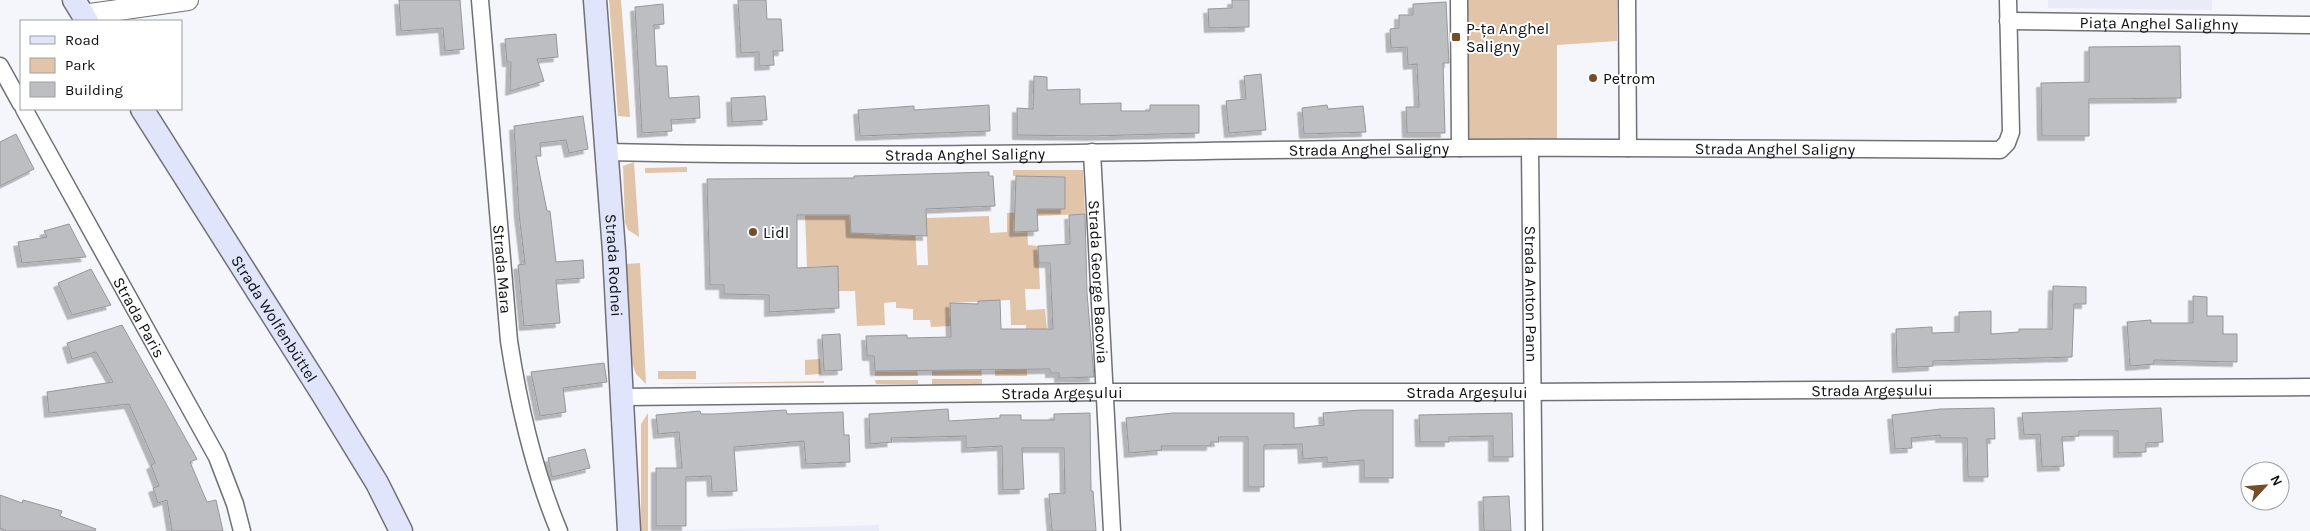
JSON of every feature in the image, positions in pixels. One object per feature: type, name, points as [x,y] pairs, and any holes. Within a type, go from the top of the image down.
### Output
[{"type":"main road","name":"Strada Rodnei","points":[[595,0],[623,397],[629,531]]},
{"type":"main road","name":"Strada Wolfenbüttel","points":[[143,110],[322,393],[377,483],[401,531]]},
{"type":"street","points":[[81,12],[188,0]]},
{"type":"street","name":"Strada Mara","points":[[480,0],[509,341],[528,446],[559,531]]},
{"type":"street","points":[[1460,0],[1460,148]]},
{"type":"street","points":[[1627,0],[1628,148]]},
{"type":"street","points":[[2008,0],[2008,21]]},
{"type":"street","name":"Strada Anghel Saligny","points":[[606,152],[699,154],[1460,148],[2000,150],[2007,143],[2011,132],[2008,21]]},
{"type":"street","name":"Piața Anghel Salighny","points":[[2008,21],[2310,25]]},
{"type":"street","points":[[0,66],[20,102]]},
{"type":"street","name":"Strada Paris","points":[[25,110],[217,457],[235,504],[242,531]]},
{"type":"street","name":"Strada Anton Pann","points":[[1530,148],[1534,531]]},
{"type":"street","name":"Strada George Bacovia","points":[[1092,152],[1112,531]]},
{"type":"street","name":"Strada Argeșului","points":[[623,397],[1105,392],[1532,392],[2310,387]]},
{"type":"shaded area","points":[[2048,0],[2212,0],[2212,10],[2048,8]]},
{"type":"shaded area","points":[[879,525],[879,531],[655,531]]},
{"type":"green space","points":[[609,0],[621,0],[630,117],[618,116]]},
{"type":"green space","points":[[1463,0],[1617,0],[1617,41],[1557,45],[1557,140],[1463,139]]},
{"type":"green space","points":[[634,162],[639,237],[628,230],[625,222],[623,166]]},
{"type":"green space","points":[[687,167],[687,172],[645,173],[645,168]]},
{"type":"green space","points":[[1013,170],[1083,170],[1085,214],[1037,216],[1037,209],[1065,177],[1013,176]]},
{"type":"green space","points":[[875,212],[875,235],[899,235],[915,225],[917,265],[928,265],[926,218],[989,216],[990,233],[1007,232],[1007,213],[1026,212],[1028,245],[1038,246],[1040,289],[1025,289],[1026,310],[1045,309],[1047,329],[1026,329],[1026,325],[1011,325],[1010,300],[951,303],[951,326],[931,327],[930,320],[913,320],[913,309],[896,308],[896,302],[884,303],[885,325],[857,326],[855,291],[839,291],[838,266],[807,267],[805,215],[850,215]]},
{"type":"green space","points":[[640,263],[646,384],[636,374],[632,363],[626,264]]},
{"type":"green space","points":[[820,359],[821,374],[805,375],[805,360]]},
{"type":"green space","points":[[981,369],[982,376],[932,376],[932,371]]},
{"type":"green space","points":[[1027,369],[1027,376],[995,376],[995,370]]},
{"type":"green space","points":[[917,370],[918,376],[875,376],[875,371]]},
{"type":"green space","points":[[658,371],[696,371],[696,379],[658,379]]},
{"type":"green space","points":[[932,379],[982,379],[982,385],[932,385]]},
{"type":"green space","points":[[875,380],[918,380],[918,384],[876,384]]},
{"type":"green space","points":[[824,381],[824,383],[654,384]]},
{"type":"green space","points":[[648,413],[648,531],[641,531],[641,424]]},
{"type":"building","points":[[399,0],[460,0],[464,49],[445,51],[443,28],[401,31]]},
{"type":"building","points":[[738,0],[766,0],[767,19],[781,19],[783,51],[773,51],[774,65],[759,66],[759,52],[741,53]]},
{"type":"building","points":[[1232,0],[1249,0],[1249,27],[1209,28],[1208,9],[1232,8]]},
{"type":"building","points":[[1446,2],[1449,63],[1443,63],[1445,133],[1407,133],[1406,107],[1419,107],[1417,64],[1408,65],[1407,47],[1391,48],[1390,29],[1399,28],[1399,15],[1413,15],[1413,4]]},
{"type":"building","points":[[663,4],[664,24],[654,25],[656,66],[667,66],[669,98],[699,96],[700,118],[671,120],[672,131],[642,133],[635,7]]},
{"type":"building","points":[[556,34],[558,57],[537,59],[544,81],[510,91],[511,62],[507,62],[505,39]]},
{"type":"building","points":[[2180,46],[2181,98],[2089,99],[2089,136],[2042,136],[2041,83],[2089,82],[2089,47]]},
{"type":"building","points":[[1261,74],[1266,130],[1229,133],[1226,101],[1246,99],[1244,76]]},
{"type":"building","points":[[1034,76],[1047,77],[1047,90],[1080,89],[1080,104],[1121,103],[1121,111],[1150,111],[1150,105],[1199,105],[1199,133],[1091,136],[1017,135],[1017,108],[1033,109]]},
{"type":"building","points":[[765,96],[767,120],[732,122],[731,98]]},
{"type":"building","points":[[989,105],[990,131],[860,136],[858,110],[914,106],[914,110]]},
{"type":"building","points":[[1327,105],[1328,109],[1363,106],[1366,132],[1304,134],[1302,108]]},
{"type":"building","points":[[583,116],[588,149],[569,153],[566,140],[540,143],[541,156],[536,156],[547,211],[550,211],[556,262],[583,260],[584,278],[556,280],[560,323],[524,326],[518,265],[525,264],[519,214],[514,126]]},
{"type":"building","points":[[16,134],[34,169],[0,186],[0,142]]},
{"type":"building","points":[[989,172],[989,176],[993,176],[995,206],[926,209],[927,236],[851,233],[850,215],[797,215],[797,268],[838,266],[839,308],[769,312],[769,295],[724,294],[724,285],[710,285],[707,179],[854,178],[854,176]]},
{"type":"building","points":[[1016,176],[1065,177],[1065,209],[1037,209],[1038,231],[1014,232]]},
{"type":"building","points":[[1085,214],[1087,293],[1094,377],[1059,378],[1059,373],[1050,373],[1050,369],[875,371],[874,356],[867,356],[866,336],[907,335],[907,338],[951,337],[950,303],[978,304],[978,301],[1000,300],[1001,329],[1053,329],[1050,263],[1039,263],[1038,246],[1070,244],[1069,215]]},
{"type":"building","points":[[69,224],[86,257],[22,263],[18,242],[47,237],[44,231]]},
{"type":"building","points":[[91,269],[111,305],[72,315],[58,283]]},
{"type":"building","points":[[2053,286],[2086,287],[2086,304],[2074,304],[2072,357],[1933,361],[1933,366],[1897,368],[1896,329],[1932,327],[1932,333],[1959,332],[1959,312],[1991,311],[1991,334],[2019,332],[2019,329],[2052,329]]},
{"type":"building","points":[[2193,296],[2207,297],[2207,316],[2223,316],[2223,334],[2237,334],[2237,362],[2154,360],[2154,364],[2130,366],[2127,322],[2151,320],[2151,323],[2193,323]]},
{"type":"building","points":[[122,325],[197,459],[190,462],[207,502],[216,500],[223,531],[172,531],[167,500],[158,503],[153,488],[159,486],[151,465],[155,463],[129,404],[49,413],[47,392],[113,382],[96,352],[72,359],[67,343]]},
{"type":"building","points":[[840,334],[842,370],[824,371],[822,335]]},
{"type":"building","points":[[604,363],[607,382],[563,388],[566,412],[540,416],[531,372]]},
{"type":"building","points":[[1994,408],[1995,439],[1987,439],[1988,477],[1968,477],[1967,438],[1940,438],[1940,435],[1911,438],[1912,448],[1895,449],[1892,415],[1940,409]]},
{"type":"building","points":[[2161,408],[2163,442],[2146,443],[2146,452],[2118,453],[2118,431],[2079,431],[2079,436],[2062,437],[2064,466],[2042,467],[2040,434],[2024,435],[2022,413]]},
{"type":"building","points":[[948,409],[949,421],[1000,418],[1000,415],[1021,415],[1021,420],[1054,420],[1054,414],[1090,413],[1091,491],[1093,491],[1096,531],[1052,531],[1049,494],[1065,493],[1064,448],[1022,448],[1024,489],[1003,490],[1002,446],[966,448],[966,436],[891,438],[892,442],[870,444],[869,414]]},
{"type":"building","points":[[786,410],[787,414],[843,412],[844,435],[849,435],[850,462],[806,464],[804,441],[734,447],[737,491],[712,492],[711,476],[686,477],[686,526],[656,526],[656,468],[682,468],[679,432],[658,434],[656,415],[700,411],[701,414],[715,414]]},
{"type":"building","points":[[1393,410],[1393,478],[1364,478],[1364,460],[1327,463],[1327,457],[1303,459],[1302,444],[1264,445],[1264,487],[1248,487],[1248,437],[1218,437],[1219,442],[1211,442],[1211,446],[1161,446],[1162,450],[1129,453],[1126,418],[1173,413],[1294,413],[1294,428],[1324,425],[1323,413]]},
{"type":"building","points":[[1512,413],[1513,457],[1493,457],[1493,436],[1449,437],[1449,442],[1420,442],[1419,415]]},
{"type":"building","points":[[585,449],[590,468],[552,477],[548,458]]},
{"type":"building","points":[[0,495],[22,503],[23,500],[62,511],[60,516],[96,529],[95,531],[7,531],[0,528]]},
{"type":"building","points":[[1509,496],[1511,531],[1484,531],[1483,497]]},
{"type":"place","name":"P-ța Anghel Saligny","points":[[1456,37]]},
{"type":"place","name":"Petrom","points":[[1593,78]]},
{"type":"place","name":"Lidl","points":[[753,232]]}]
